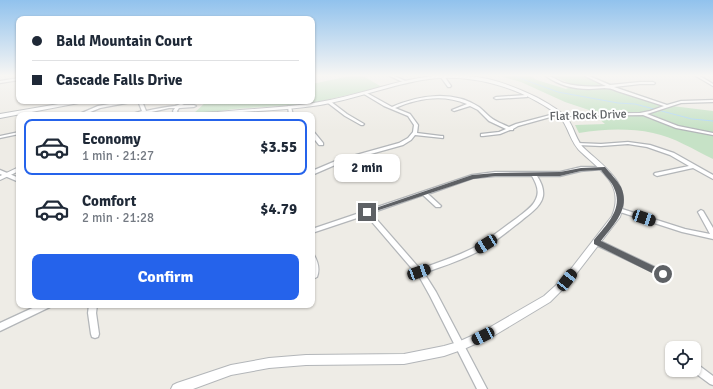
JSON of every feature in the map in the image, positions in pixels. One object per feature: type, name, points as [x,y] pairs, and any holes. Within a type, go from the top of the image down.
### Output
[{"type":"street","points":[[315,104],[360,94]]},
{"type":"street","points":[[315,172],[340,161],[401,144],[415,134],[417,127],[414,120],[404,113],[367,94]]},
{"type":"street","points":[[177,389],[231,370],[269,363],[306,360],[404,359],[444,351],[460,346],[491,332],[548,299],[567,280],[616,216],[621,200],[617,187],[603,168],[577,144],[570,125],[560,114],[522,94]]},
{"type":"street","points":[[632,94],[666,106]]},
{"type":"street","points":[[496,98],[526,96]]},
{"type":"street","points":[[392,108],[408,100],[429,97],[451,99],[471,104],[492,120],[511,129]]},
{"type":"street","name":"Flat Rock Drive","points":[[483,135],[500,134],[545,116],[560,114],[644,113],[687,101],[713,101]]},
{"type":"street","points":[[329,102],[346,115],[362,124]]},
{"type":"street","points":[[32,112],[84,104],[90,110]]},
{"type":"street","points":[[86,112],[118,104]]},
{"type":"street","points":[[176,112],[175,110],[178,106],[182,104]]},
{"type":"street","points":[[241,112],[313,104]]},
{"type":"street","points":[[454,110],[471,104]]},
{"type":"street","points":[[150,112],[178,106],[194,106]]},
{"type":"street","points":[[289,107],[290,112]]},
{"type":"street","points":[[644,113],[677,127],[713,134]]},
{"type":"street","points":[[0,117],[16,115]]},
{"type":"street","points":[[0,137],[16,133]]},
{"type":"street","points":[[415,134],[441,136]]},
{"type":"street","points":[[315,137],[320,144]]},
{"type":"street","points":[[577,144],[607,145],[628,143],[644,145],[669,152],[713,177]]},
{"type":"street","points":[[657,174],[694,166]]},
{"type":"street","points":[[315,230],[465,179],[479,176],[564,174],[581,169],[603,168]]},
{"type":"street","points":[[2,175],[16,170]]},
{"type":"street","points":[[419,272],[479,248],[532,209],[539,199],[540,191],[534,174]]},
{"type":"street","points":[[2,175],[16,179]]},
{"type":"street","points":[[424,193],[438,206]]},
{"type":"street","points":[[619,210],[684,231],[713,236]]},
{"type":"street","points":[[367,212],[419,272],[433,294],[482,389]]},
{"type":"street","points":[[701,212],[713,236]]},
{"type":"street","points":[[596,242],[663,274]]},
{"type":"street","points":[[315,266],[315,275]]},
{"type":"street","points":[[0,327],[41,308]]},
{"type":"street","points":[[93,308],[95,334]]},
{"type":"street","points":[[701,372],[713,381]]},
{"type":"green space","points":[[315,94],[351,94],[315,103]]},
{"type":"green space","points":[[548,94],[638,94],[672,106],[713,111],[713,159],[676,141],[653,133],[635,130],[616,130],[579,133],[575,125],[605,124],[589,110]]},
{"type":"green space","points":[[204,104],[309,104],[234,109],[213,112],[195,112]]},
{"type":"waterway","points":[[570,94],[618,103],[635,104],[692,119],[713,121]]},
{"type":"route","points":[[367,212],[472,177],[495,174],[560,174],[581,169],[603,168],[614,181],[620,193],[621,200],[618,213],[596,242],[663,274]]}]
